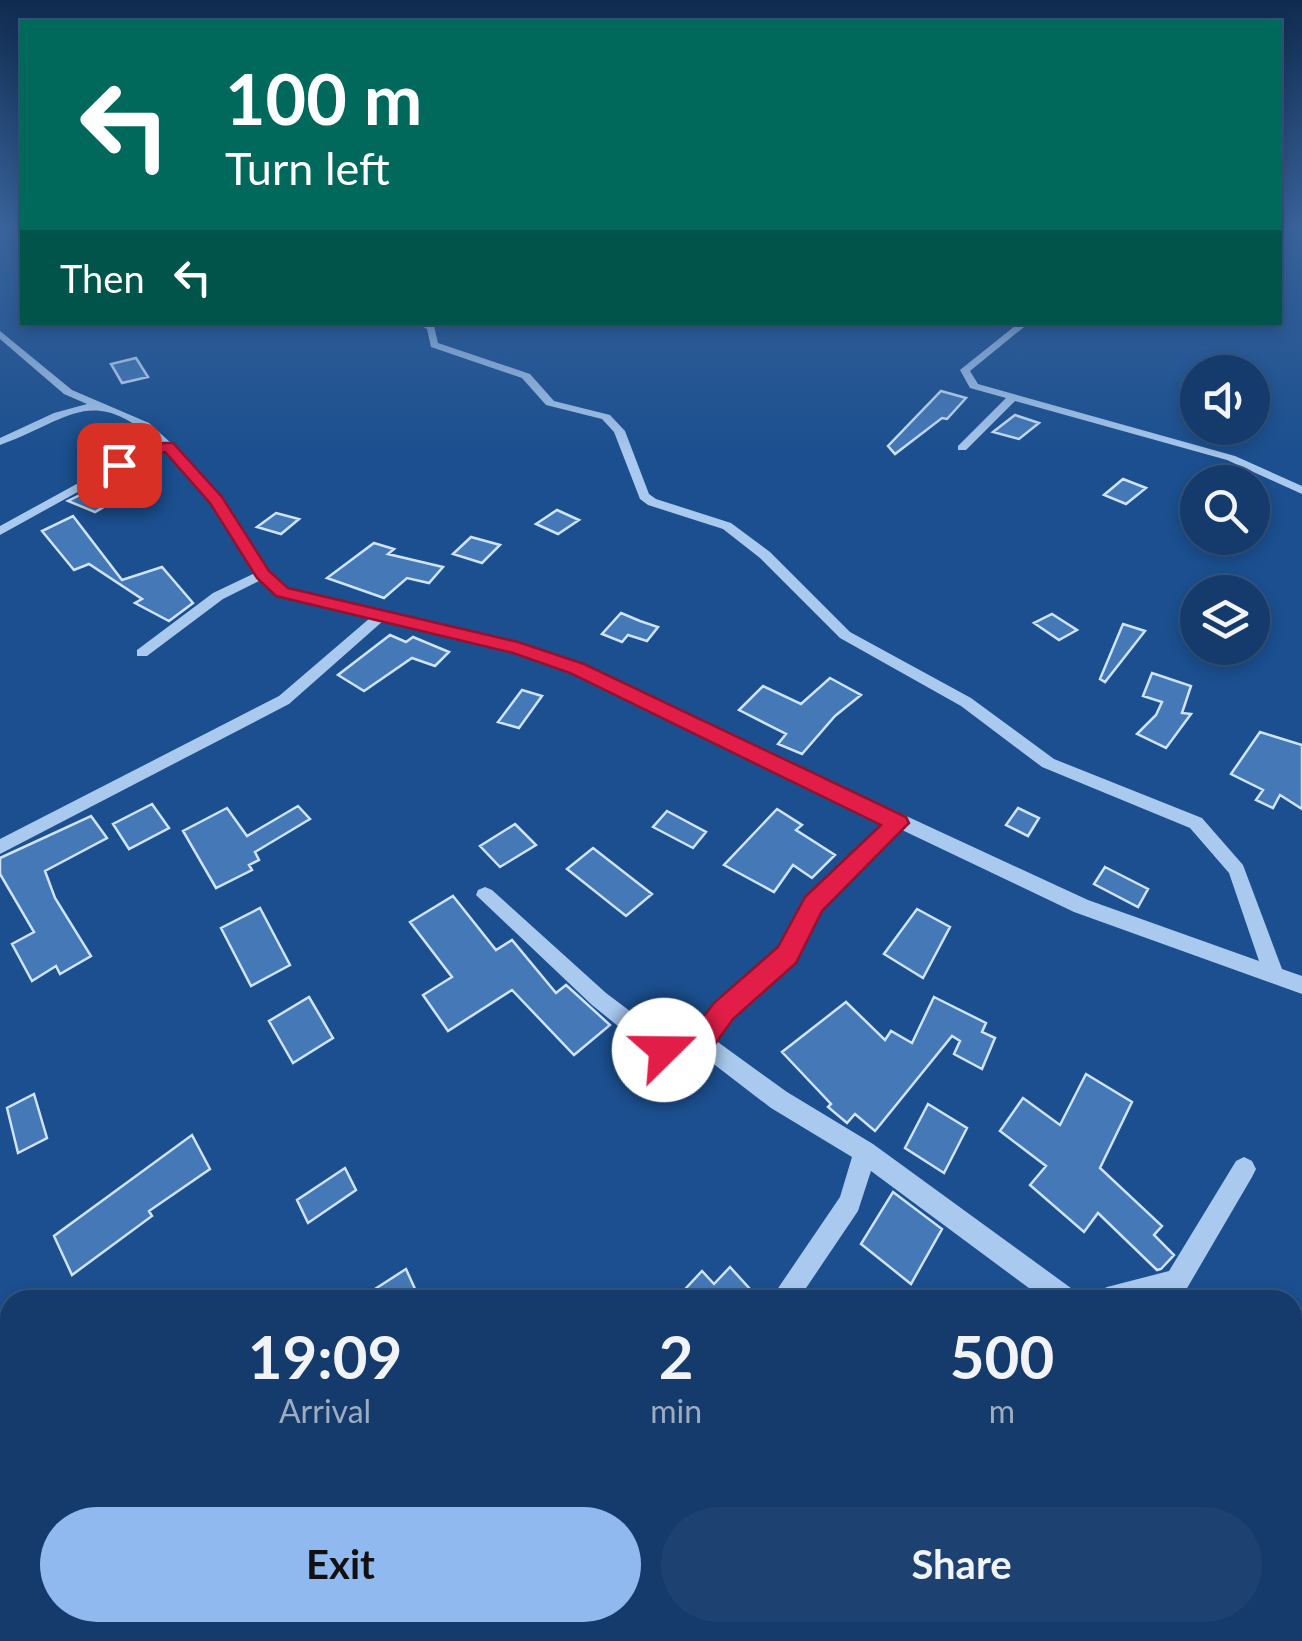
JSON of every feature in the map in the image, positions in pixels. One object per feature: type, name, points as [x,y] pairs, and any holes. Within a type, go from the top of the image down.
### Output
[{"type":"street","points":[[424,325],[431,328],[434,345],[526,376],[545,401],[606,417],[619,431],[644,496],[652,502],[712,519],[746,538],[846,636],[966,702],[1048,763],[1196,823],[1237,870],[1274,975]]},
{"type":"street","points":[[1022,325],[971,364],[964,375],[974,386],[1231,458],[1302,490]]},
{"type":"street","points":[[0,334],[68,392],[144,425],[168,446],[216,501],[263,574],[282,592],[378,618],[518,648],[577,669],[1081,906],[1302,985]]},
{"type":"street","points":[[962,448],[1013,398]]},
{"type":"street","points":[[0,442],[58,415],[94,405]]},
{"type":"street","points":[[0,531],[119,465],[168,446]]},
{"type":"street","points":[[142,654],[218,596],[263,574]]},
{"type":"street","points":[[0,847],[284,700],[378,618]]},
{"type":"street","points":[[485,895],[599,999],[664,1050],[700,1042],[724,1010],[787,955],[813,904],[898,823]]},
{"type":"street","points":[[700,1042],[779,1100],[864,1152],[1052,1290]]},
{"type":"street","points":[[790,1290],[850,1202],[864,1152]]},
{"type":"street","points":[[1142,1290],[1178,1280],[1244,1169]]},
{"type":"building","points":[[136,358],[148,377],[122,383],[111,364]]},
{"type":"building","points":[[941,391],[966,398],[947,419],[942,418],[895,454],[888,446]]},
{"type":"building","points":[[1015,415],[1039,423],[1019,439],[993,432]]},
{"type":"building","points":[[1123,479],[1146,488],[1126,504],[1104,495]]},
{"type":"building","points":[[90,490],[116,500],[95,512],[68,501]]},
{"type":"building","points":[[557,510],[579,520],[558,534],[536,524]]},
{"type":"building","points":[[276,513],[299,519],[281,534],[257,527]]},
{"type":"building","points":[[73,516],[122,580],[162,567],[193,603],[169,621],[135,603],[142,599],[89,564],[74,570],[42,531]]},
{"type":"building","points":[[471,537],[500,545],[482,563],[453,554]]},
{"type":"building","points":[[374,543],[394,549],[388,554],[443,567],[429,583],[407,578],[384,598],[327,578]]},
{"type":"building","points":[[621,613],[658,627],[647,641],[628,635],[622,642],[602,634]]},
{"type":"building","points":[[1052,614],[1077,630],[1059,640],[1034,623]]},
{"type":"building","points":[[1123,624],[1145,631],[1105,682],[1100,679]]},
{"type":"building","points":[[390,635],[406,642],[413,637],[449,652],[435,666],[412,658],[364,691],[338,675]]},
{"type":"building","points":[[1152,673],[1191,686],[1182,713],[1191,714],[1166,748],[1137,734],[1156,715],[1162,702],[1143,696]]},
{"type":"building","points":[[830,678],[861,695],[835,716],[802,754],[778,744],[786,734],[739,710],[763,686],[801,704]]},
{"type":"building","points":[[522,690],[542,696],[519,728],[498,722]]},
{"type":"building","points":[[1260,732],[1302,745],[1302,809],[1280,795],[1273,808],[1256,800],[1263,790],[1231,774]]},
{"type":"building","points":[[152,804],[169,828],[129,849],[113,824]]},
{"type":"building","points":[[298,806],[310,819],[255,852],[259,860],[249,865],[252,870],[216,888],[183,831],[227,808],[247,836]]},
{"type":"building","points":[[1018,808],[1039,818],[1028,836],[1006,825]]},
{"type":"building","points":[[777,809],[802,825],[796,830],[835,855],[812,878],[793,865],[774,892],[724,865]]},
{"type":"building","points":[[667,811],[706,832],[693,848],[653,827]]},
{"type":"building","points":[[91,816],[107,838],[45,871],[55,898],[91,956],[60,974],[56,966],[32,981],[12,944],[34,932],[0,874],[0,858]]},
{"type":"building","points":[[515,824],[536,845],[500,867],[480,846]]},
{"type":"building","points":[[593,848],[652,894],[626,916],[567,869]]},
{"type":"building","points":[[1105,867],[1148,889],[1138,907],[1094,884]]},
{"type":"building","points":[[453,896],[496,950],[512,940],[556,993],[566,985],[610,1025],[574,1055],[512,990],[448,1031],[423,995],[452,977],[410,922]]},
{"type":"building","points":[[260,908],[290,965],[251,986],[221,928]]},
{"type":"building","points":[[917,909],[950,927],[923,978],[884,954]]},
{"type":"building","points":[[309,997],[333,1038],[293,1063],[269,1021]]},
{"type":"building","points":[[934,997],[986,1023],[982,1032],[995,1038],[982,1069],[954,1054],[960,1041],[952,1036],[875,1131],[855,1114],[847,1123],[828,1107],[831,1104],[782,1052],[846,1002],[885,1040],[891,1031],[912,1043]]},
{"type":"building","points":[[1086,1074],[1132,1102],[1100,1168],[1162,1226],[1154,1235],[1174,1255],[1161,1269],[1157,1270],[1098,1213],[1084,1232],[1030,1185],[1046,1166],[1000,1131],[1023,1098],[1060,1125]]},
{"type":"building","points":[[34,1094],[47,1138],[18,1153],[7,1108]]},
{"type":"building","points":[[928,1104],[967,1128],[944,1173],[905,1148]]},
{"type":"building","points":[[192,1135],[210,1169],[149,1211],[152,1216],[72,1275],[54,1236]]},
{"type":"building","points":[[345,1168],[356,1190],[308,1223],[297,1200]]},
{"type":"building","points":[[893,1192],[942,1229],[911,1284],[861,1244]]},
{"type":"building","points":[[730,1267],[751,1290],[684,1290],[702,1271],[714,1284]]},
{"type":"building","points":[[406,1269],[415,1290],[373,1290]]},
{"type":"route","points":[[119,465],[168,446],[216,501],[263,574],[282,592],[378,618],[518,648],[577,669],[898,823],[813,904],[787,955],[724,1010],[700,1042],[664,1050]]}]
